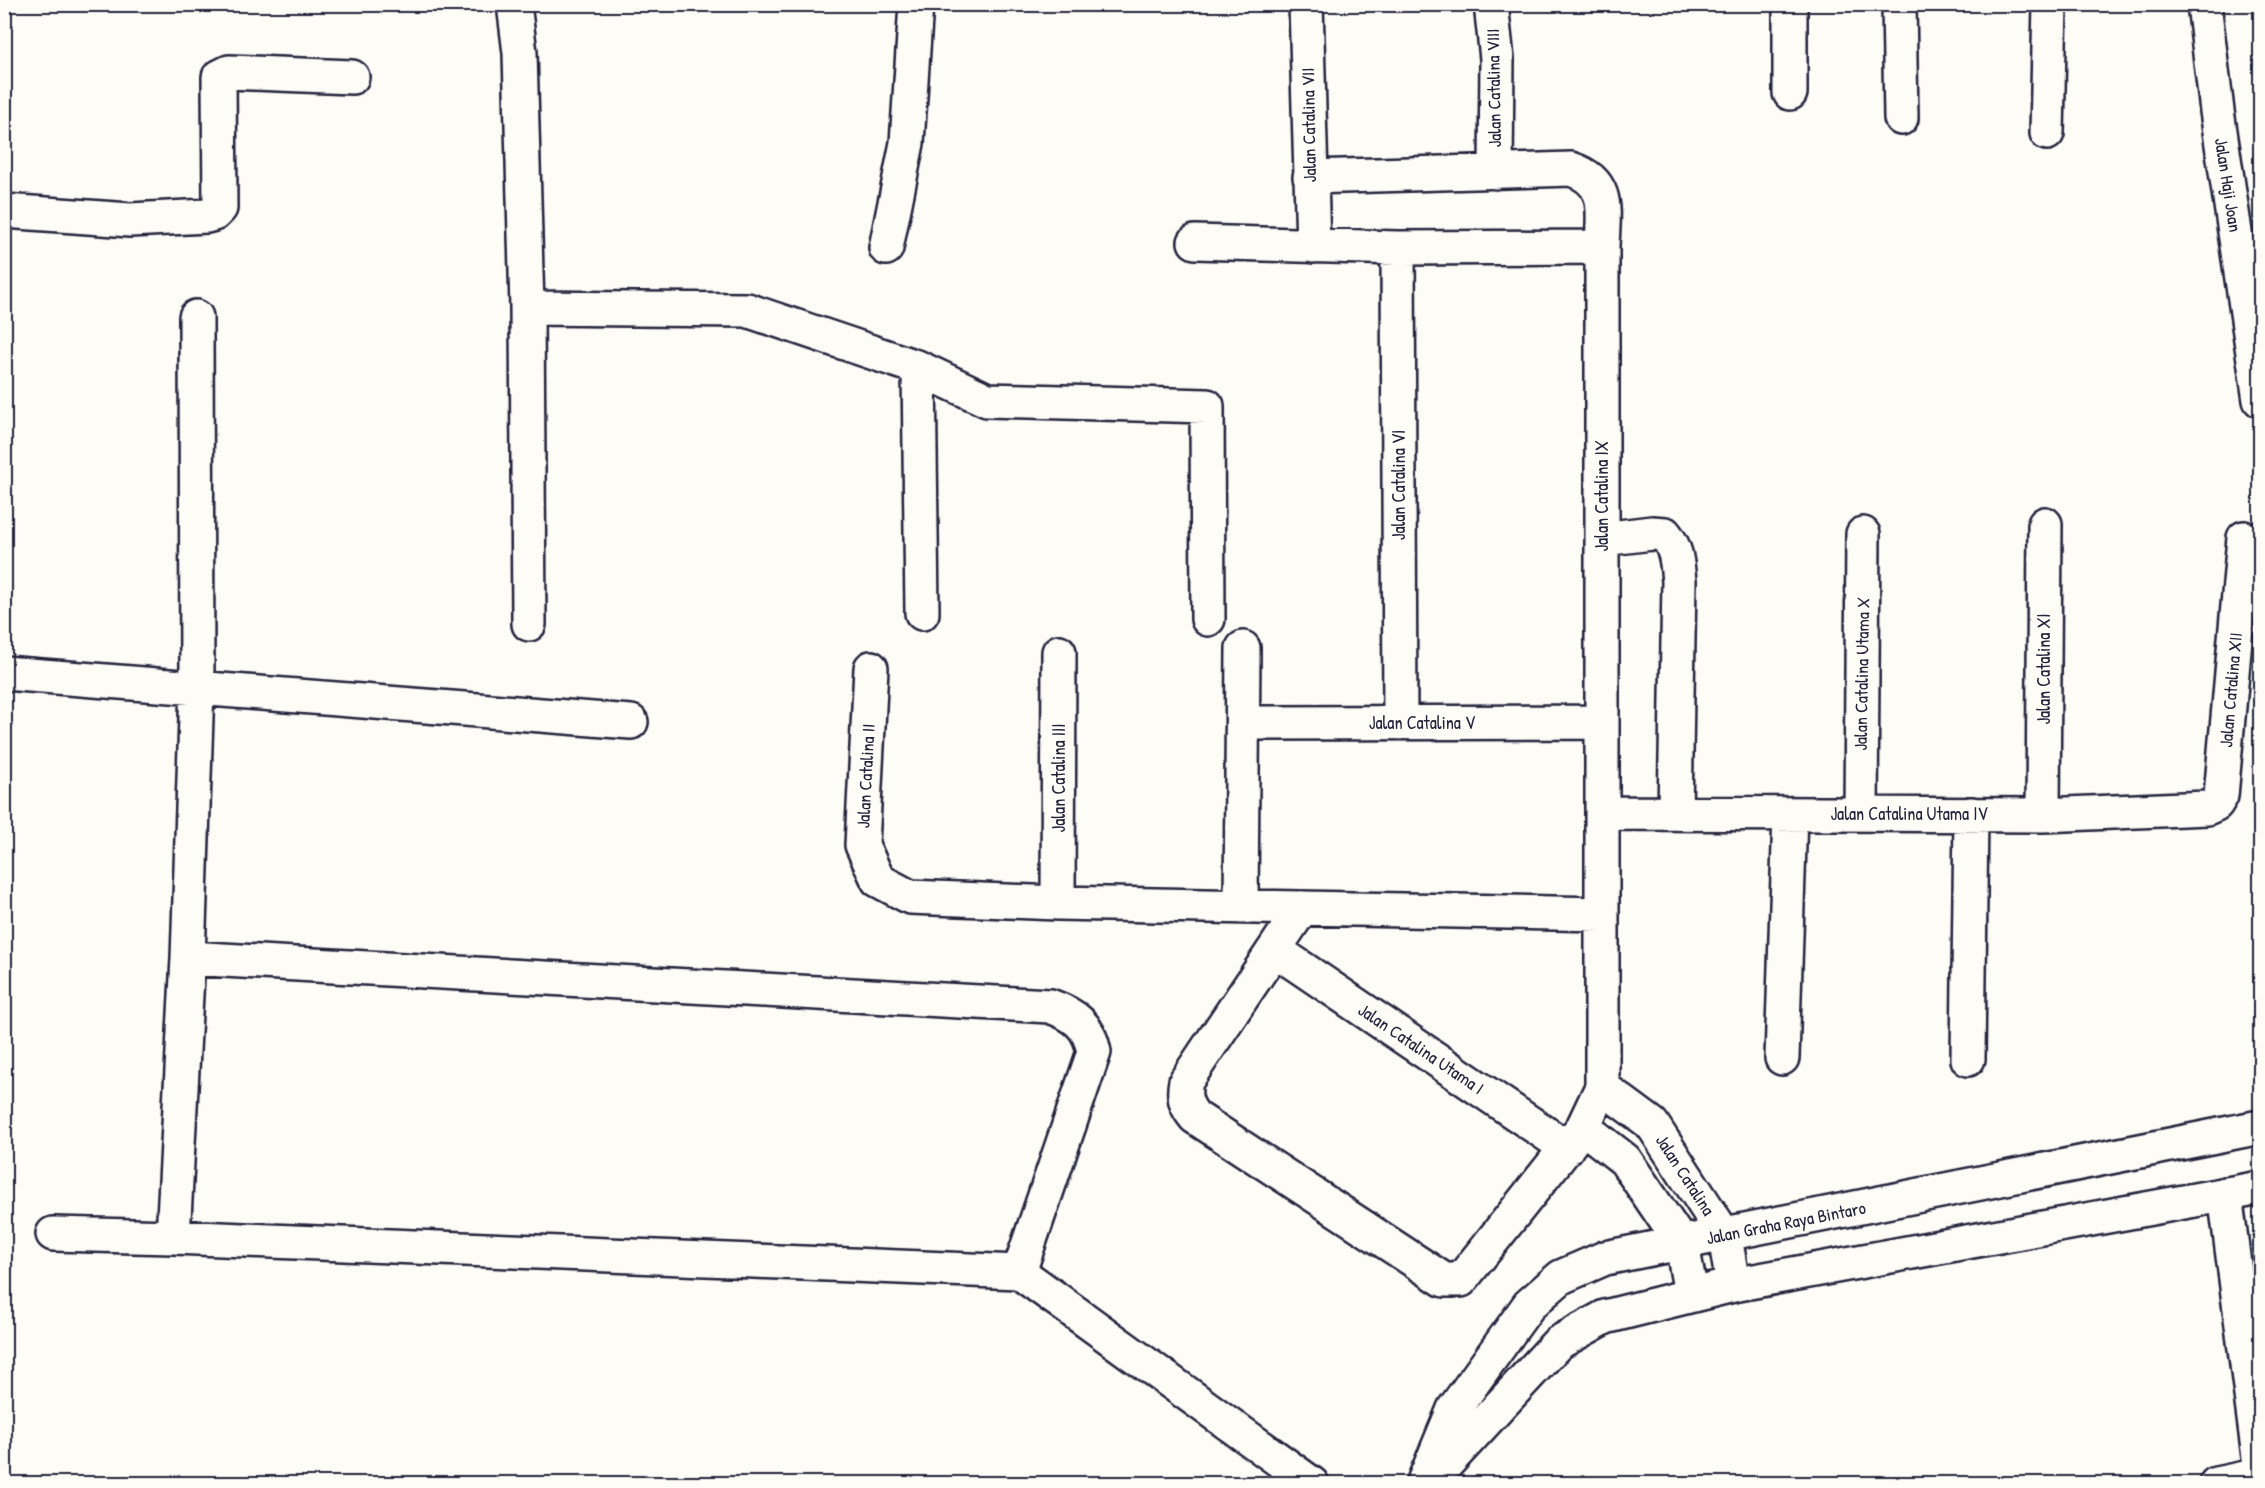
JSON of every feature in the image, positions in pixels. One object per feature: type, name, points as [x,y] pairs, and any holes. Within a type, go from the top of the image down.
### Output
[{"type":"street","points":[[514,4],[520,53],[527,308],[529,624]]},
{"type":"street","points":[[886,248],[908,143],[916,4]]},
{"type":"street","name":"Jalan Catalina VII","points":[[1306,4],[1313,246]]},
{"type":"street","name":"Jalan Catalina VIII","points":[[1491,4],[1497,59],[1496,172]]},
{"type":"street","points":[[1790,4],[1790,93]]},
{"type":"street","points":[[1899,4],[1901,118]]},
{"type":"street","points":[[2047,133],[2050,4]]},
{"type":"street","name":"Jalan Haji Joan","points":[[2204,4],[2217,111],[2260,400]]},
{"type":"street","points":[[4,211],[130,219],[214,214],[220,208],[219,77],[229,72],[352,77]]},
{"type":"street","name":"Jalan Catalina IX","points":[[1496,172],[1571,169],[1584,173],[1593,181],[1601,193],[1604,205],[1602,247],[1602,1087]]},
{"type":"street","points":[[1310,177],[1496,172]]},
{"type":"street","points":[[1195,242],[1398,248],[1602,247]]},
{"type":"street","name":"Jalan Catalina VI","points":[[1398,248],[1400,723]]},
{"type":"street","points":[[527,308],[747,310],[919,368],[987,400],[1207,406],[1208,620]]},
{"type":"street","points":[[172,1237],[188,958],[197,687],[196,317]]},
{"type":"street","points":[[919,368],[922,613]]},
{"type":"street","name":"Jalan Catalina XI","points":[[2043,815],[2045,524]]},
{"type":"street","points":[[1602,539],[1652,533],[1665,534],[1673,544],[1677,555],[1675,813]]},
{"type":"street","name":"Jalan Catalina Utama X","points":[[1861,814],[1863,534]]},
{"type":"street","name":"Jalan Catalina XII","points":[[2216,804],[2221,796],[2244,538]]},
{"type":"street","points":[[1241,907],[1243,648]]},
{"type":"street","name":"Jalan Catalina III","points":[[1058,903],[1059,652]]},
{"type":"street","name":"Jalan Catalina II","points":[[871,668],[862,845],[878,880],[910,897],[1058,903]]},
{"type":"street","points":[[4,673],[631,722]]},
{"type":"street","name":"Jalan Catalina V","points":[[1243,723],[1602,722]]},
{"type":"street","name":"Jalan Catalina Utama IV","points":[[1602,813],[2043,815],[2206,808],[2216,804]]},
{"type":"street","points":[[1782,1058],[1790,814]]},
{"type":"street","points":[[1968,1059],[1971,814]]},
{"type":"street","points":[[1058,903],[1602,914]]},
{"type":"street","points":[[1302,908],[1186,1081],[1185,1103],[1195,1117],[1447,1281],[1457,1281],[1465,1277],[1575,1138],[1602,1087]]},
{"type":"street","name":"Jalan Catalina Utama I","points":[[1275,950],[1575,1138]]},
{"type":"street","points":[[188,958],[1050,1006],[1067,1012],[1082,1023],[1092,1036],[1094,1052],[1019,1272]]},
{"type":"street","name":"Jalan Catalina","points":[[1602,1087],[1652,1124],[1725,1236],[1733,1285]]},
{"type":"street","name":"Jalan Graha Raya Bintaro","points":[[1423,1484],[1454,1409],[1529,1305],[1561,1277],[1605,1258],[1725,1236],[2260,1127]]},
{"type":"street","points":[[1575,1138],[1625,1160],[1682,1244],[1691,1294]]},
{"type":"street","points":[[1428,1484],[1558,1343],[1605,1317],[1733,1285],[2260,1188]]},
{"type":"street","points":[[2225,1194],[2260,1465]]},
{"type":"street","points":[[53,1234],[1019,1272],[1312,1484]]},
{"type":"street","points":[[2216,1484],[2260,1475]]}]
